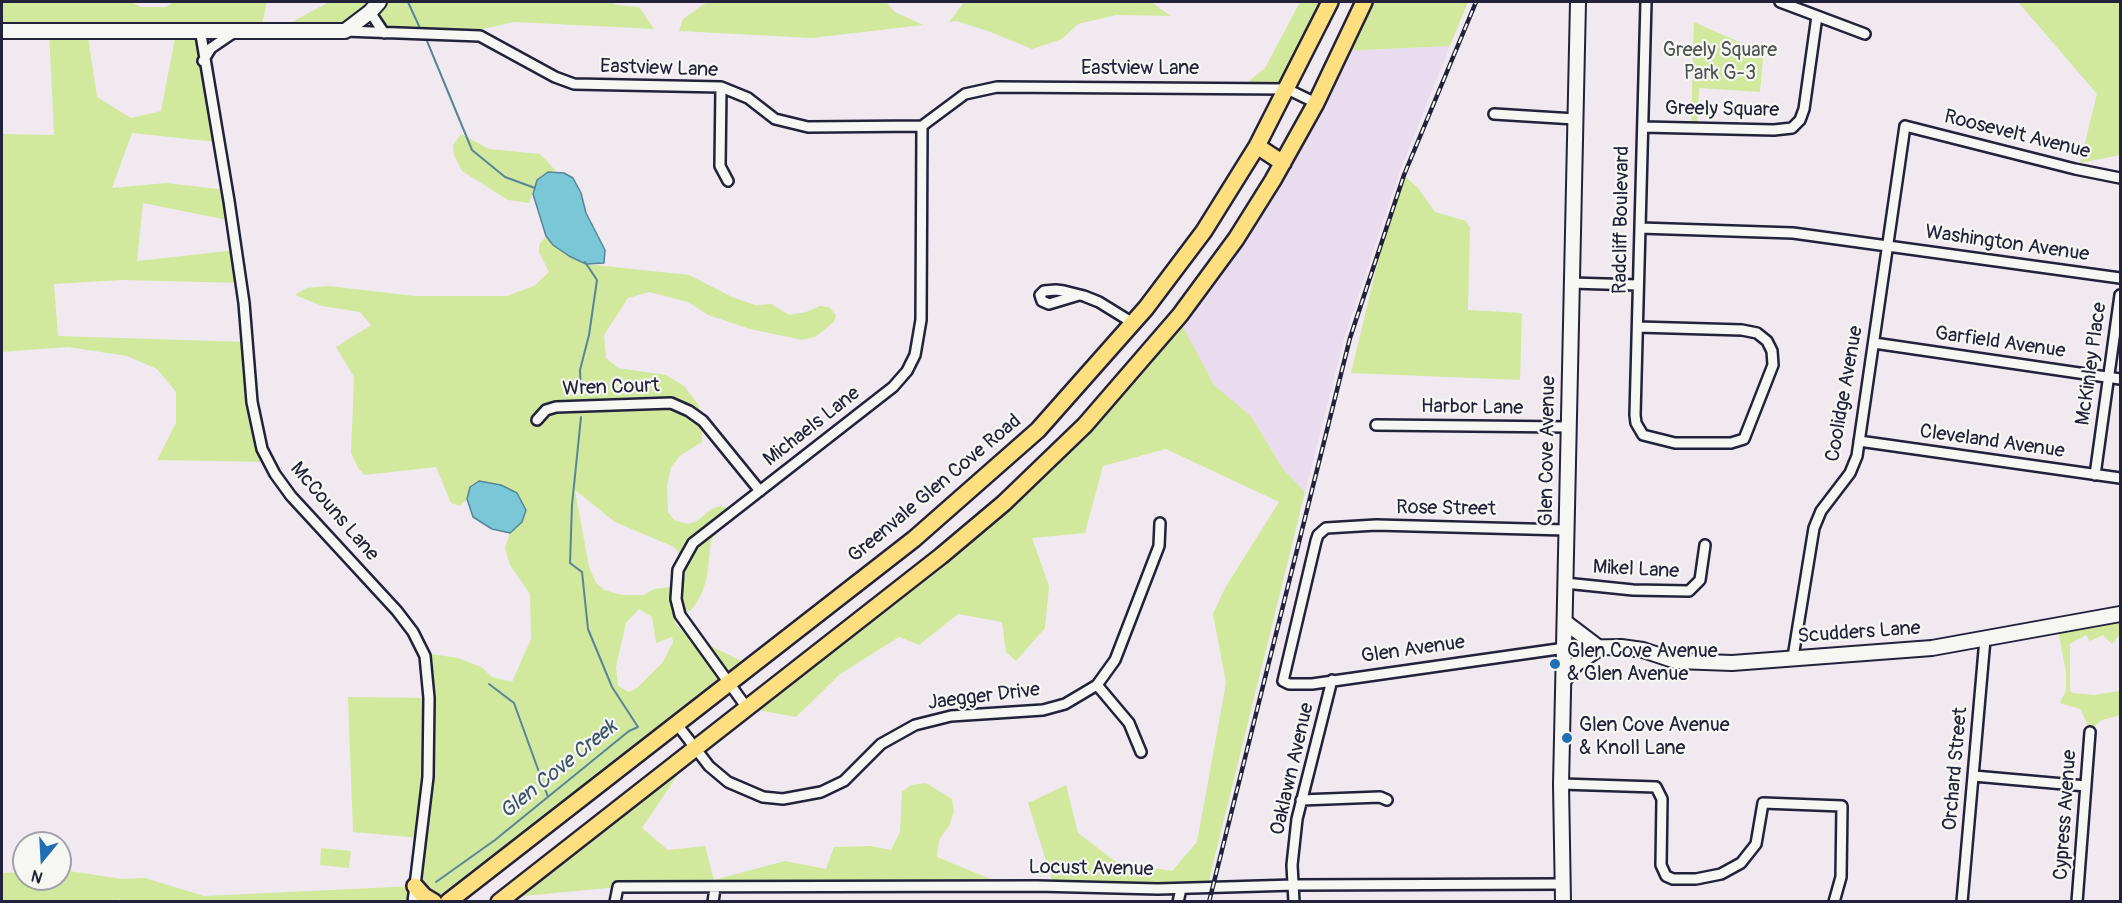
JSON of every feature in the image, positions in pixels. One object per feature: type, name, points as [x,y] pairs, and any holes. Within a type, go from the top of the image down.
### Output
[{"type":"main road","name":"Greenvale Glen Cove Road","points":[[448,902],[914,539],[1038,430],[1132,322],[1204,231],[1257,146],[1330,2]]},
{"type":"main road","points":[[498,902],[941,556],[1004,503],[1076,434],[1142,361],[1212,273],[1284,163],[1316,103],[1364,2]]},
{"type":"main road","name":"Glen Cove Avenue","points":[[1563,902],[1561,784],[1578,2]]},
{"type":"main road","points":[[2,31],[239,29],[345,31],[374,7]]},
{"type":"main road","points":[[1257,146],[1284,163]]},
{"type":"main road","name":"Scudders Lane","points":[[1565,648],[1642,650],[1676,661],[1700,663],[1932,648],[2121,614]]},
{"type":"main road","points":[[1564,681],[1576,664],[1600,648],[1565,622]]},
{"type":"main road","points":[[414,894],[424,896],[434,902]]},
{"type":"street","name":"Radcliff Boulevard","points":[[1638,327],[1751,331],[1767,341],[1773,356],[1772,368],[1751,425],[1741,441],[1693,444],[1645,436],[1638,430],[1635,415],[1646,2]]},
{"type":"street","points":[[1780,2],[1865,34]]},
{"type":"street","points":[[374,7],[384,33]]},
{"type":"street","name":"Greely Square","points":[[1643,127],[1774,130],[1792,128],[1800,120],[1803,109],[1817,16]]},
{"type":"street","name":"McCouns Lane","points":[[200,29],[203,62],[229,201],[244,303],[252,402],[262,449],[275,474],[291,496],[397,611],[413,632],[425,656],[429,707],[428,777],[414,894]]},
{"type":"street","points":[[203,62],[211,48],[239,29]]},
{"type":"street","name":"Eastview Lane","points":[[345,31],[480,36],[555,77],[574,84],[722,87],[737,92],[775,118],[792,125],[922,126],[965,94],[997,87],[1287,89],[1316,103]]},
{"type":"street","points":[[722,87],[720,166],[728,181]]},
{"type":"street","points":[[1494,114],[1575,119]]},
{"type":"street","name":"Michaels Lane","points":[[747,708],[680,615],[676,599],[676,577],[682,558],[693,543],[893,387],[907,371],[915,355],[921,320],[922,126]]},
{"type":"street","name":"Roosevelt Avenue","points":[[1905,126],[2075,169],[2121,178]]},
{"type":"street","name":"Coolidge Avenue","points":[[1793,657],[1814,528],[1821,511],[1850,473],[1859,441],[1905,126]]},
{"type":"street","name":"Washington Avenue","points":[[1640,228],[1775,231],[2121,278]]},
{"type":"street","points":[[1571,282],[1638,285]]},
{"type":"street","points":[[1079,295],[1099,302],[1132,322]]},
{"type":"street","name":"McKinley Place","points":[[2095,475],[2121,295]]},
{"type":"street","name":"Garfield Avenue","points":[[1874,343],[2121,379]]},
{"type":"street","name":"Wren Court","points":[[537,420],[546,410],[555,407],[671,403],[689,411],[703,421],[760,491]]},
{"type":"street","name":"Harbor Lane","points":[[1376,425],[1568,427]]},
{"type":"street","name":"Cleveland Avenue","points":[[1859,441],[2121,478]]},
{"type":"street","name":"Jaegger Drive","points":[[676,723],[718,775],[744,790],[763,797],[800,798],[822,792],[844,781],[881,744],[915,724],[951,716],[1043,710],[1065,704],[1097,685],[1115,660],[1159,546],[1160,523]]},
{"type":"street","name":"Rose Street","points":[[1288,665],[1316,541],[1326,528],[1376,525],[1566,530]]},
{"type":"street","name":"Mikel Lane","points":[[1565,584],[1633,590],[1689,591],[1700,580],[1705,545]]},
{"type":"street","name":"Orchard Street","points":[[1962,902],[1985,639]]},
{"type":"street","name":"Glen Avenue","points":[[1288,665],[1284,681],[1289,684],[1565,648]]},
{"type":"street","name":"Oaklawn Avenue","points":[[1294,902],[1294,835],[1332,680]]},
{"type":"street","points":[[1097,685],[1129,723],[1141,752]]},
{"type":"street","name":"Cypress Avenue","points":[[2077,902],[2090,732]]},
{"type":"street","points":[[1974,776],[2086,786]]},
{"type":"street","points":[[1561,784],[1656,787],[1662,799],[1661,865],[1665,876],[1673,879],[1696,879],[1721,874],[1741,863],[1755,844],[1763,803],[1842,806],[1841,877],[1834,902]]},
{"type":"street","points":[[1301,800],[1380,797],[1387,800]]},
{"type":"street","name":"Locust Avenue","points":[[615,902],[618,888],[1037,885],[1181,889],[1294,885],[1563,884]]},
{"type":"street","points":[[714,902],[715,888]]},
{"type":"street","points":[[1178,902],[1181,889]]},
{"type":"shaded area","points":[[1450,46],[1399,174],[1345,336],[1305,492],[1283,469],[1251,416],[1214,386],[1178,317],[1223,259],[1342,51]]},
{"type":"green space","points":[[2,2],[131,2],[141,7],[166,7],[173,2],[267,2],[261,29],[200,28],[217,142],[132,133],[112,188],[166,183],[227,190],[232,221],[143,203],[137,261],[236,250],[241,283],[122,280],[54,284],[58,336],[247,342],[252,402],[269,462],[157,460],[176,423],[176,392],[157,369],[127,356],[68,347],[2,352],[2,134],[54,135],[49,30],[2,30]],"holes":[[[177,28],[161,111],[131,118],[97,97],[87,30]]]},
{"type":"green space","points":[[329,2],[610,2],[616,5],[639,7],[654,29],[514,22],[460,34],[384,33],[372,14],[344,30],[277,30]]},
{"type":"green space","points":[[707,2],[886,2],[895,12],[923,25],[812,38],[679,31],[683,19]]},
{"type":"green space","points":[[964,2],[1151,2],[1171,16],[1116,15],[1078,24],[1062,39],[1032,49],[988,31],[956,21],[949,22]]},
{"type":"green space","points":[[1300,2],[1330,2],[1287,89],[1239,89],[1265,68]]},
{"type":"green space","points":[[1364,2],[1468,2],[1450,46],[1342,51]]},
{"type":"green space","points":[[2018,2],[2120,2],[2120,155],[2080,163],[2097,94]]},
{"type":"green space","name":"Greely Square Park G-3","points":[[1694,22],[1739,42],[1764,47],[1760,92],[1699,88],[1697,128],[1691,128]]},
{"type":"green space","points":[[461,134],[489,149],[540,154],[556,171],[548,172],[534,187],[529,203],[508,200],[462,171],[454,155],[453,145]]},
{"type":"green space","points":[[1404,175],[1418,188],[1435,212],[1466,221],[1470,228],[1468,310],[1522,313],[1520,380],[1351,373],[1386,228]]},
{"type":"green space","points":[[546,236],[553,245],[586,264],[689,275],[732,297],[755,305],[771,304],[789,315],[806,312],[820,306],[829,307],[836,315],[834,322],[815,337],[802,340],[750,329],[708,315],[688,302],[649,292],[628,298],[604,335],[606,358],[618,368],[666,375],[684,386],[698,404],[703,421],[702,442],[681,455],[671,467],[667,487],[668,512],[674,520],[688,524],[720,506],[737,510],[711,540],[707,577],[702,593],[693,608],[674,622],[684,633],[750,665],[448,901],[434,901],[424,896],[413,902],[127,902],[119,899],[113,902],[2,901],[2,873],[12,873],[12,891],[72,891],[72,872],[122,879],[145,878],[204,896],[415,886],[421,838],[353,832],[348,697],[428,698],[425,656],[431,654],[458,658],[481,667],[492,677],[512,682],[531,639],[530,594],[510,565],[505,548],[510,533],[522,522],[470,487],[467,499],[460,506],[451,503],[436,467],[365,475],[358,468],[351,453],[354,377],[336,347],[371,325],[360,312],[322,306],[295,295],[306,288],[329,286],[415,296],[507,296],[534,286],[549,272],[539,252],[539,245]],"holes":[[[575,490],[615,522],[674,547],[687,563],[685,577],[679,586],[654,589],[644,595],[622,595],[604,590],[596,583],[589,567]],[[639,609],[652,617],[656,643],[672,637],[673,642],[663,662],[637,688],[629,692],[618,686],[616,667],[626,623]]]},
{"type":"green space","points":[[1178,317],[1214,385],[1251,416],[1283,469],[1305,492],[1207,888],[1054,886],[1028,803],[1066,785],[1078,833],[1116,862],[1172,871],[1197,842],[1226,683],[1213,614],[1225,588],[1279,502],[1166,449],[1103,466],[1085,533],[1032,538],[1049,586],[1045,628],[1016,661],[1006,652],[1002,622],[958,614],[919,645],[899,637],[840,674],[796,717],[747,708],[1004,503]]},
{"type":"green space","points":[[2120,619],[2120,634],[2112,644],[2103,635],[2090,641],[2086,635],[2070,644],[2070,691],[2094,695],[2120,691],[2120,715],[2102,720],[2090,730],[2080,709],[2060,703],[2066,690],[2066,672],[2059,635],[2062,630]]},
{"type":"green space","points":[[695,749],[642,828],[668,850],[705,846],[714,880],[785,861],[826,869],[834,847],[871,846],[891,850],[900,832],[902,792],[911,785],[926,783],[952,799],[954,811],[949,826],[939,840],[937,857],[1005,885],[618,887],[503,898]]},
{"type":"green space","points":[[321,848],[351,851],[349,868],[320,865]]},
{"type":"water","points":[[548,172],[564,173],[573,178],[581,193],[586,213],[605,250],[604,263],[586,264],[553,245],[546,236],[533,194],[537,180]]},
{"type":"water","points":[[479,481],[501,485],[517,493],[526,510],[522,522],[510,533],[492,529],[473,517],[467,499],[470,487]]},
{"type":"waterway","name":"Glen Cove Creek","points":[[408,2],[419,26]]},
{"type":"waterway","name":"Glen Cove Creek","points":[[427,41],[472,150],[505,177],[535,188]]},
{"type":"waterway","name":"Glen Cove Creek","points":[[581,395],[580,370],[589,335],[597,280],[585,262]]},
{"type":"waterway","name":"Glen Cove Creek","points":[[436,882],[495,840],[629,731],[638,727],[612,687],[588,629],[582,572],[570,563],[572,505],[581,417]]},
{"type":"waterway","points":[[489,684],[514,703],[548,797]]},
{"type":"railway","points":[[1209,902],[1350,338],[1404,175],[1476,2]]},
{"type":"place","name":"Glen Cove Avenue & Glen Avenue","points":[[1555,664]]},
{"type":"place","name":"Glen Cove Avenue & Knoll Lane","points":[[1567,738]]}]
